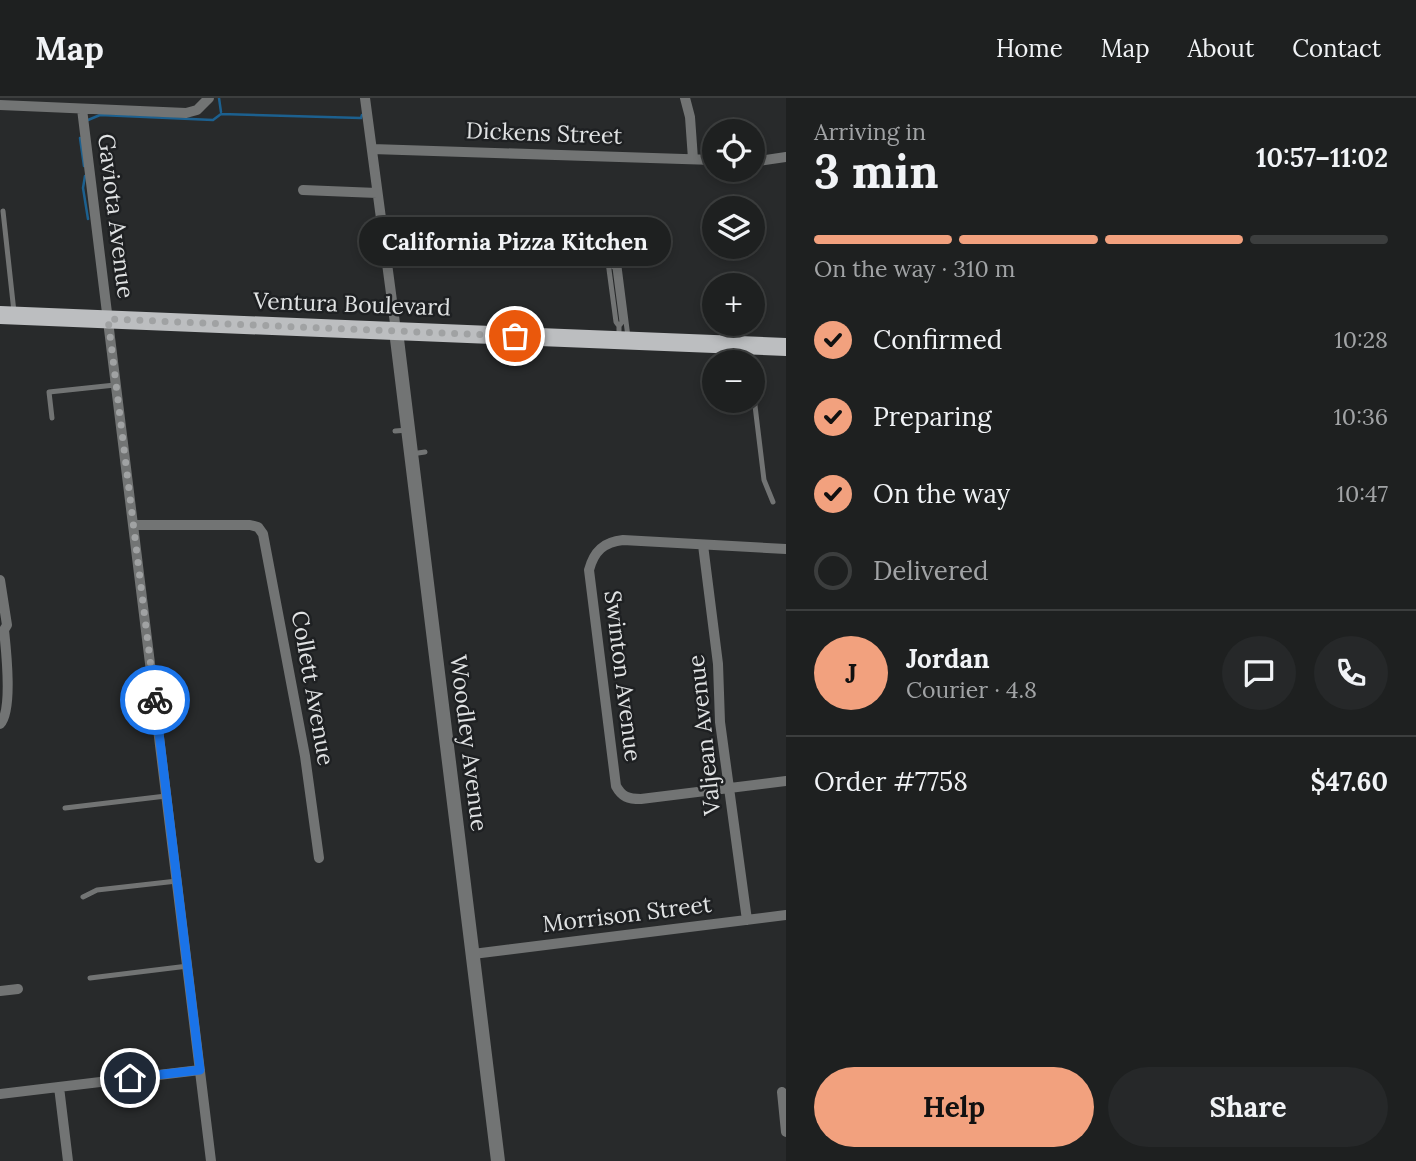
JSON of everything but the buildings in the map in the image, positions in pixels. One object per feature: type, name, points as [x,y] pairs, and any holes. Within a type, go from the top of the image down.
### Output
[{"type":"main road","name":"Ventura Boulevard","points":[[7,315],[396,331],[622,335],[724,350]]},
{"type":"main road","name":"Ventura Boulevard","points":[[765,351],[786,347]]},
{"type":"street","points":[[132,98],[132,111]]},
{"type":"street","points":[[365,98],[396,331]]},
{"type":"street","points":[[685,98],[690,117],[693,159]]},
{"type":"street","points":[[0,105],[186,113],[197,110],[207,101]]},
{"type":"street","name":"Gaviota Avenue","points":[[82,109],[211,1161]]},
{"type":"street","name":"Dickens Street","points":[[372,149],[702,159]]},
{"type":"street","points":[[765,160],[786,158]]},
{"type":"street","points":[[303,190],[377,193]]},
{"type":"street","name":"Woodley Avenue","points":[[396,331],[402,431],[418,453],[473,954],[499,1161]]},
{"type":"street","name":"Collett Avenue","points":[[134,525],[250,525],[258,527],[263,534],[305,757],[318,858]]},
{"type":"street","name":"Swinton Avenue","points":[[703,545],[611,541],[599,549],[589,570],[616,786],[625,797],[632,799],[730,788]]},
{"type":"street","points":[[703,545],[786,549]]},
{"type":"street","name":"Valjean Avenue","points":[[703,545],[718,664],[720,722],[747,920]]},
{"type":"street","points":[[0,580],[6,625],[7,684],[6,716],[2,723]]},
{"type":"street","points":[[730,788],[786,781]]},
{"type":"street","name":"Morrison Street","points":[[473,954],[786,915]]},
{"type":"street","points":[[0,991],[18,989]]},
{"type":"street","points":[[0,1094],[200,1070]]},
{"type":"street","points":[[59,1087],[68,1161]]},
{"type":"street","points":[[782,1092],[786,1132]]},
{"type":"lane","points":[[3,211],[7,315]]},
{"type":"lane","points":[[622,335],[616,243],[623,233],[659,233]]},
{"type":"lane","points":[[608,262],[615,268],[622,335],[616,322],[608,262]]},
{"type":"lane","points":[[52,418],[49,392],[116,385]]},
{"type":"lane","points":[[756,413],[764,480],[773,502]]},
{"type":"lane","points":[[65,808],[167,796]]},
{"type":"lane","points":[[83,897],[97,890],[177,881]]},
{"type":"lane","points":[[90,978],[188,966]]},
{"type":"waterway","points":[[219,98],[221,112]]},
{"type":"waterway","points":[[88,120],[100,115],[213,120],[221,114],[361,118],[362,115]]},
{"type":"waterway","points":[[80,138],[84,166]]},
{"type":"waterway","points":[[85,176],[83,188],[88,219]]},
{"type":"way so far","points":[[155,700],[108,319],[515,336]]},
{"type":"place","name":"California Pizza Kitchen","points":[[515,336]]},
{"type":"route","points":[[130,1078],[200,1070],[155,700]]}]
